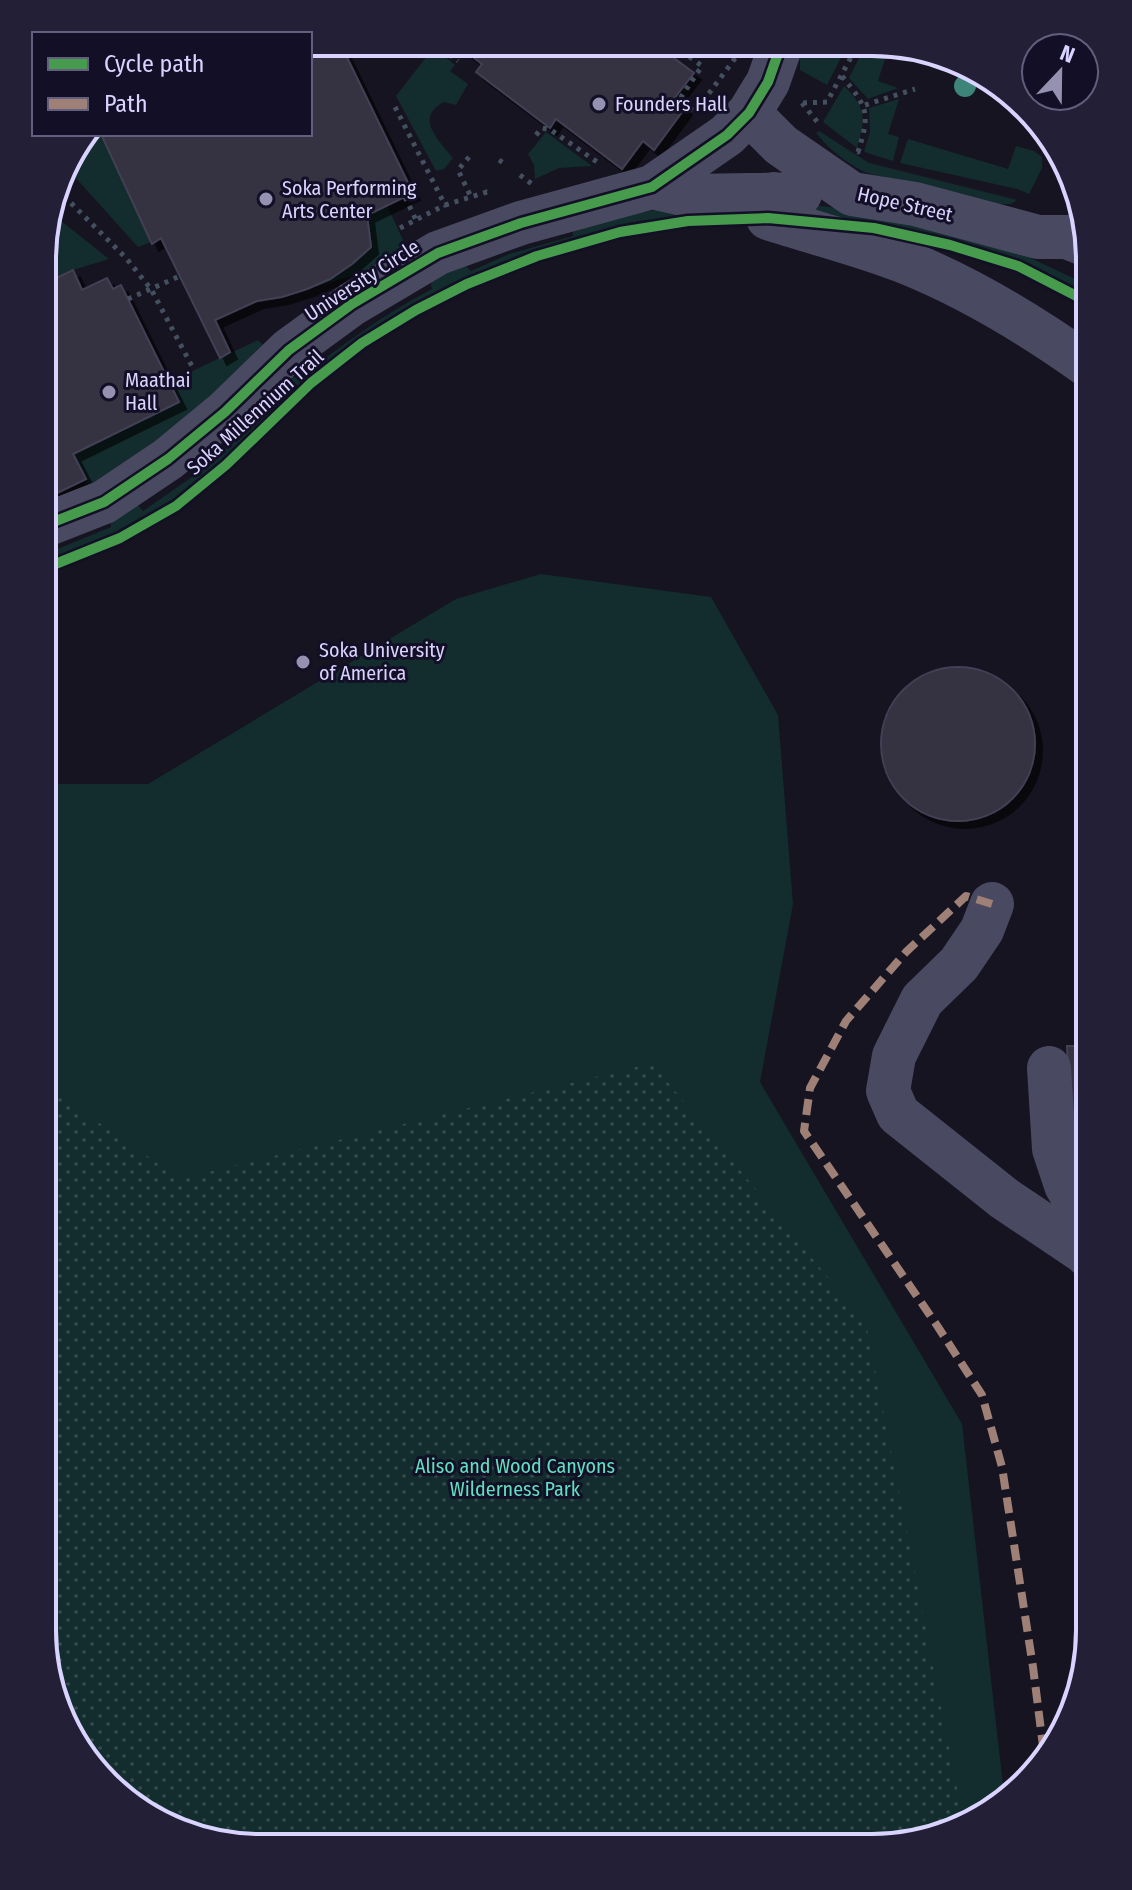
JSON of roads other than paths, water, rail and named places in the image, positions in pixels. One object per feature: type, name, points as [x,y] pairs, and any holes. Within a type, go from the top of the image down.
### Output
[{"type":"street","name":"University Circle","points":[[56,542],[104,502],[168,459],[225,412],[289,350],[352,304],[438,253],[521,223],[652,187],[727,135],[749,113],[768,82],[762,56]]},
{"type":"street","name":"Hope Street","points":[[749,113],[781,145],[852,194],[915,204],[1035,255],[1054,254],[1076,266]]},
{"type":"street","points":[[652,187],[692,196],[771,206],[931,274],[1009,314],[1076,358]]},
{"type":"street","points":[[771,206],[852,194]]},
{"type":"street","name":"Hope Street","points":[[1035,255],[1067,237],[1075,240]]},
{"type":"street","points":[[992,904],[982,930],[959,964],[922,1000],[894,1056],[888,1091],[898,1114],[1005,1199],[1076,1247]]},
{"type":"street","points":[[1049,1068],[1054,1149],[1066,1185],[1076,1202]]},
{"type":"place","name":"Founders Hall","points":[[599,104]]},
{"type":"place","name":"Soka Performing Arts Center","points":[[266,199]]},
{"type":"place","name":"Maathai Hall","points":[[109,392]]},
{"type":"place","name":"Soka University of America","points":[[303,662]]},
{"type":"park label","name":"Aliso and Wood Canyons Wilderness Park","points":[[515,1478]]}]
